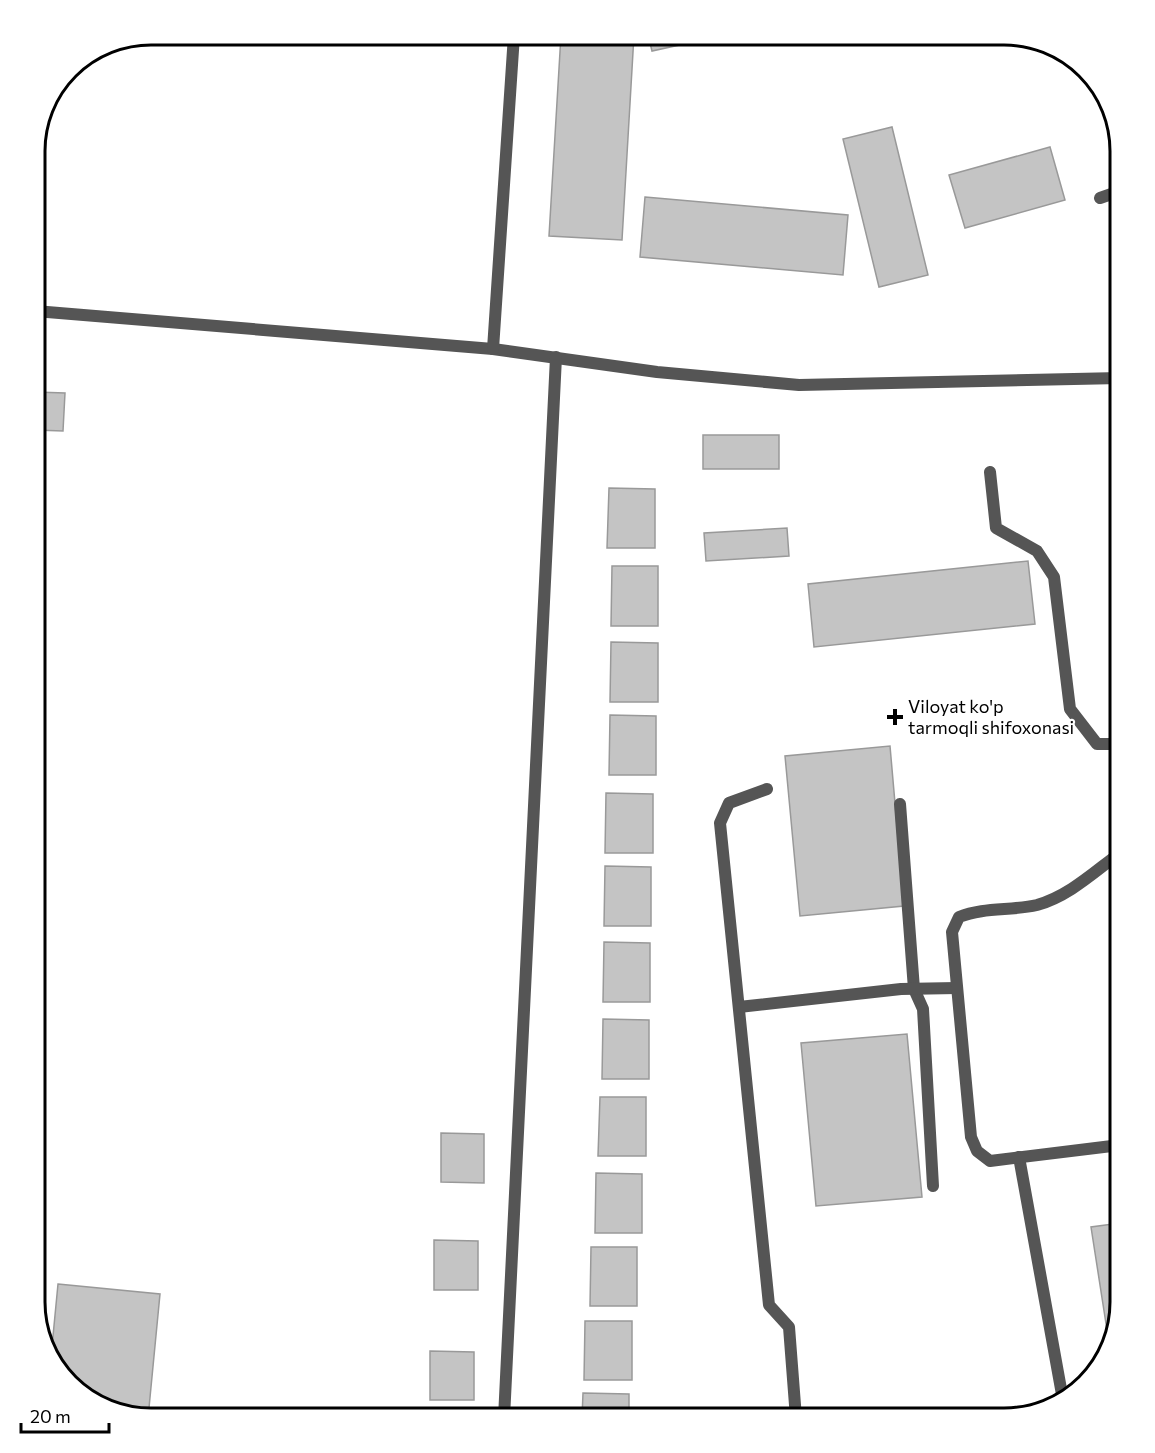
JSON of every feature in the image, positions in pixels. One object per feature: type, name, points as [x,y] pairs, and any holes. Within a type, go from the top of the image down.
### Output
[{"type":"street","points":[[493,349],[513,45]]},
{"type":"street","points":[[1100,198],[1110,194]]},
{"type":"street","points":[[45,312],[493,349],[657,372],[799,385],[1110,378]]},
{"type":"street","points":[[505,1408],[556,357]]},
{"type":"street","points":[[990,472],[996,528],[1037,550],[1054,578],[1070,709],[1097,744],[1110,744]]},
{"type":"street","points":[[767,789],[729,803],[720,823],[769,1305],[789,1327],[795,1408]]},
{"type":"street","points":[[900,804],[914,989],[923,1009],[933,1186]]},
{"type":"street","points":[[1110,861],[1067,893],[1037,905],[974,911],[959,917],[952,932],[971,1137],[977,1151],[990,1161],[1110,1146]]},
{"type":"street","points":[[739,1007],[914,989],[957,988]]},
{"type":"street","points":[[1019,1157],[1061,1391]]},
{"type":"building","points":[[560,45],[633,45],[622,240],[549,236]]},
{"type":"building","points":[[650,45],[679,45],[652,51]]},
{"type":"building","points":[[892,127],[928,275],[879,287],[843,139]]},
{"type":"building","points":[[1050,147],[1065,200],[965,228],[949,175]]},
{"type":"building","points":[[645,197],[848,215],[843,275],[640,257]]},
{"type":"building","points":[[45,392],[65,393],[63,431],[45,430]]},
{"type":"building","points":[[703,435],[779,435],[779,469],[703,469]]},
{"type":"building","points":[[609,488],[655,489],[655,548],[607,548]]},
{"type":"building","points":[[787,528],[789,556],[706,561],[704,533]]},
{"type":"building","points":[[1028,561],[1035,624],[814,647],[808,584]]},
{"type":"building","points":[[612,566],[658,566],[658,626],[611,626]]},
{"type":"building","points":[[611,642],[658,643],[658,702],[610,702]]},
{"type":"building","points":[[610,715],[656,716],[656,775],[609,775]]},
{"type":"building","points":[[890,746],[904,906],[800,916],[785,756]]},
{"type":"building","points":[[606,793],[653,794],[653,853],[605,853]]},
{"type":"building","points":[[605,866],[651,867],[651,926],[604,926]]},
{"type":"building","points":[[604,942],[650,943],[650,1002],[603,1002]]},
{"type":"building","points":[[603,1019],[649,1020],[649,1079],[602,1079]]},
{"type":"building","points":[[907,1034],[922,1197],[816,1206],[801,1043]]},
{"type":"building","points":[[600,1097],[646,1097],[646,1156],[598,1156]]},
{"type":"building","points":[[441,1133],[484,1134],[484,1183],[441,1182]]},
{"type":"building","points":[[596,1173],[642,1174],[642,1233],[595,1233]]},
{"type":"building","points":[[1110,1224],[1110,1302],[1106,1327],[1091,1227]]},
{"type":"building","points":[[434,1240],[478,1241],[478,1290],[434,1290]]},
{"type":"building","points":[[591,1247],[637,1247],[637,1306],[590,1306]]},
{"type":"building","points":[[58,1284],[160,1294],[149,1408],[111,1400],[92,1390],[71,1372],[53,1340]]},
{"type":"building","points":[[585,1321],[632,1321],[632,1380],[584,1380]]},
{"type":"building","points":[[430,1351],[474,1352],[474,1400],[430,1400]]},
{"type":"building","points":[[583,1393],[629,1394],[629,1408],[582,1408]]},
{"type":"place","name":"Viloyat ko'p tarmoqli shifoxonasi","points":[[895,717]]}]
